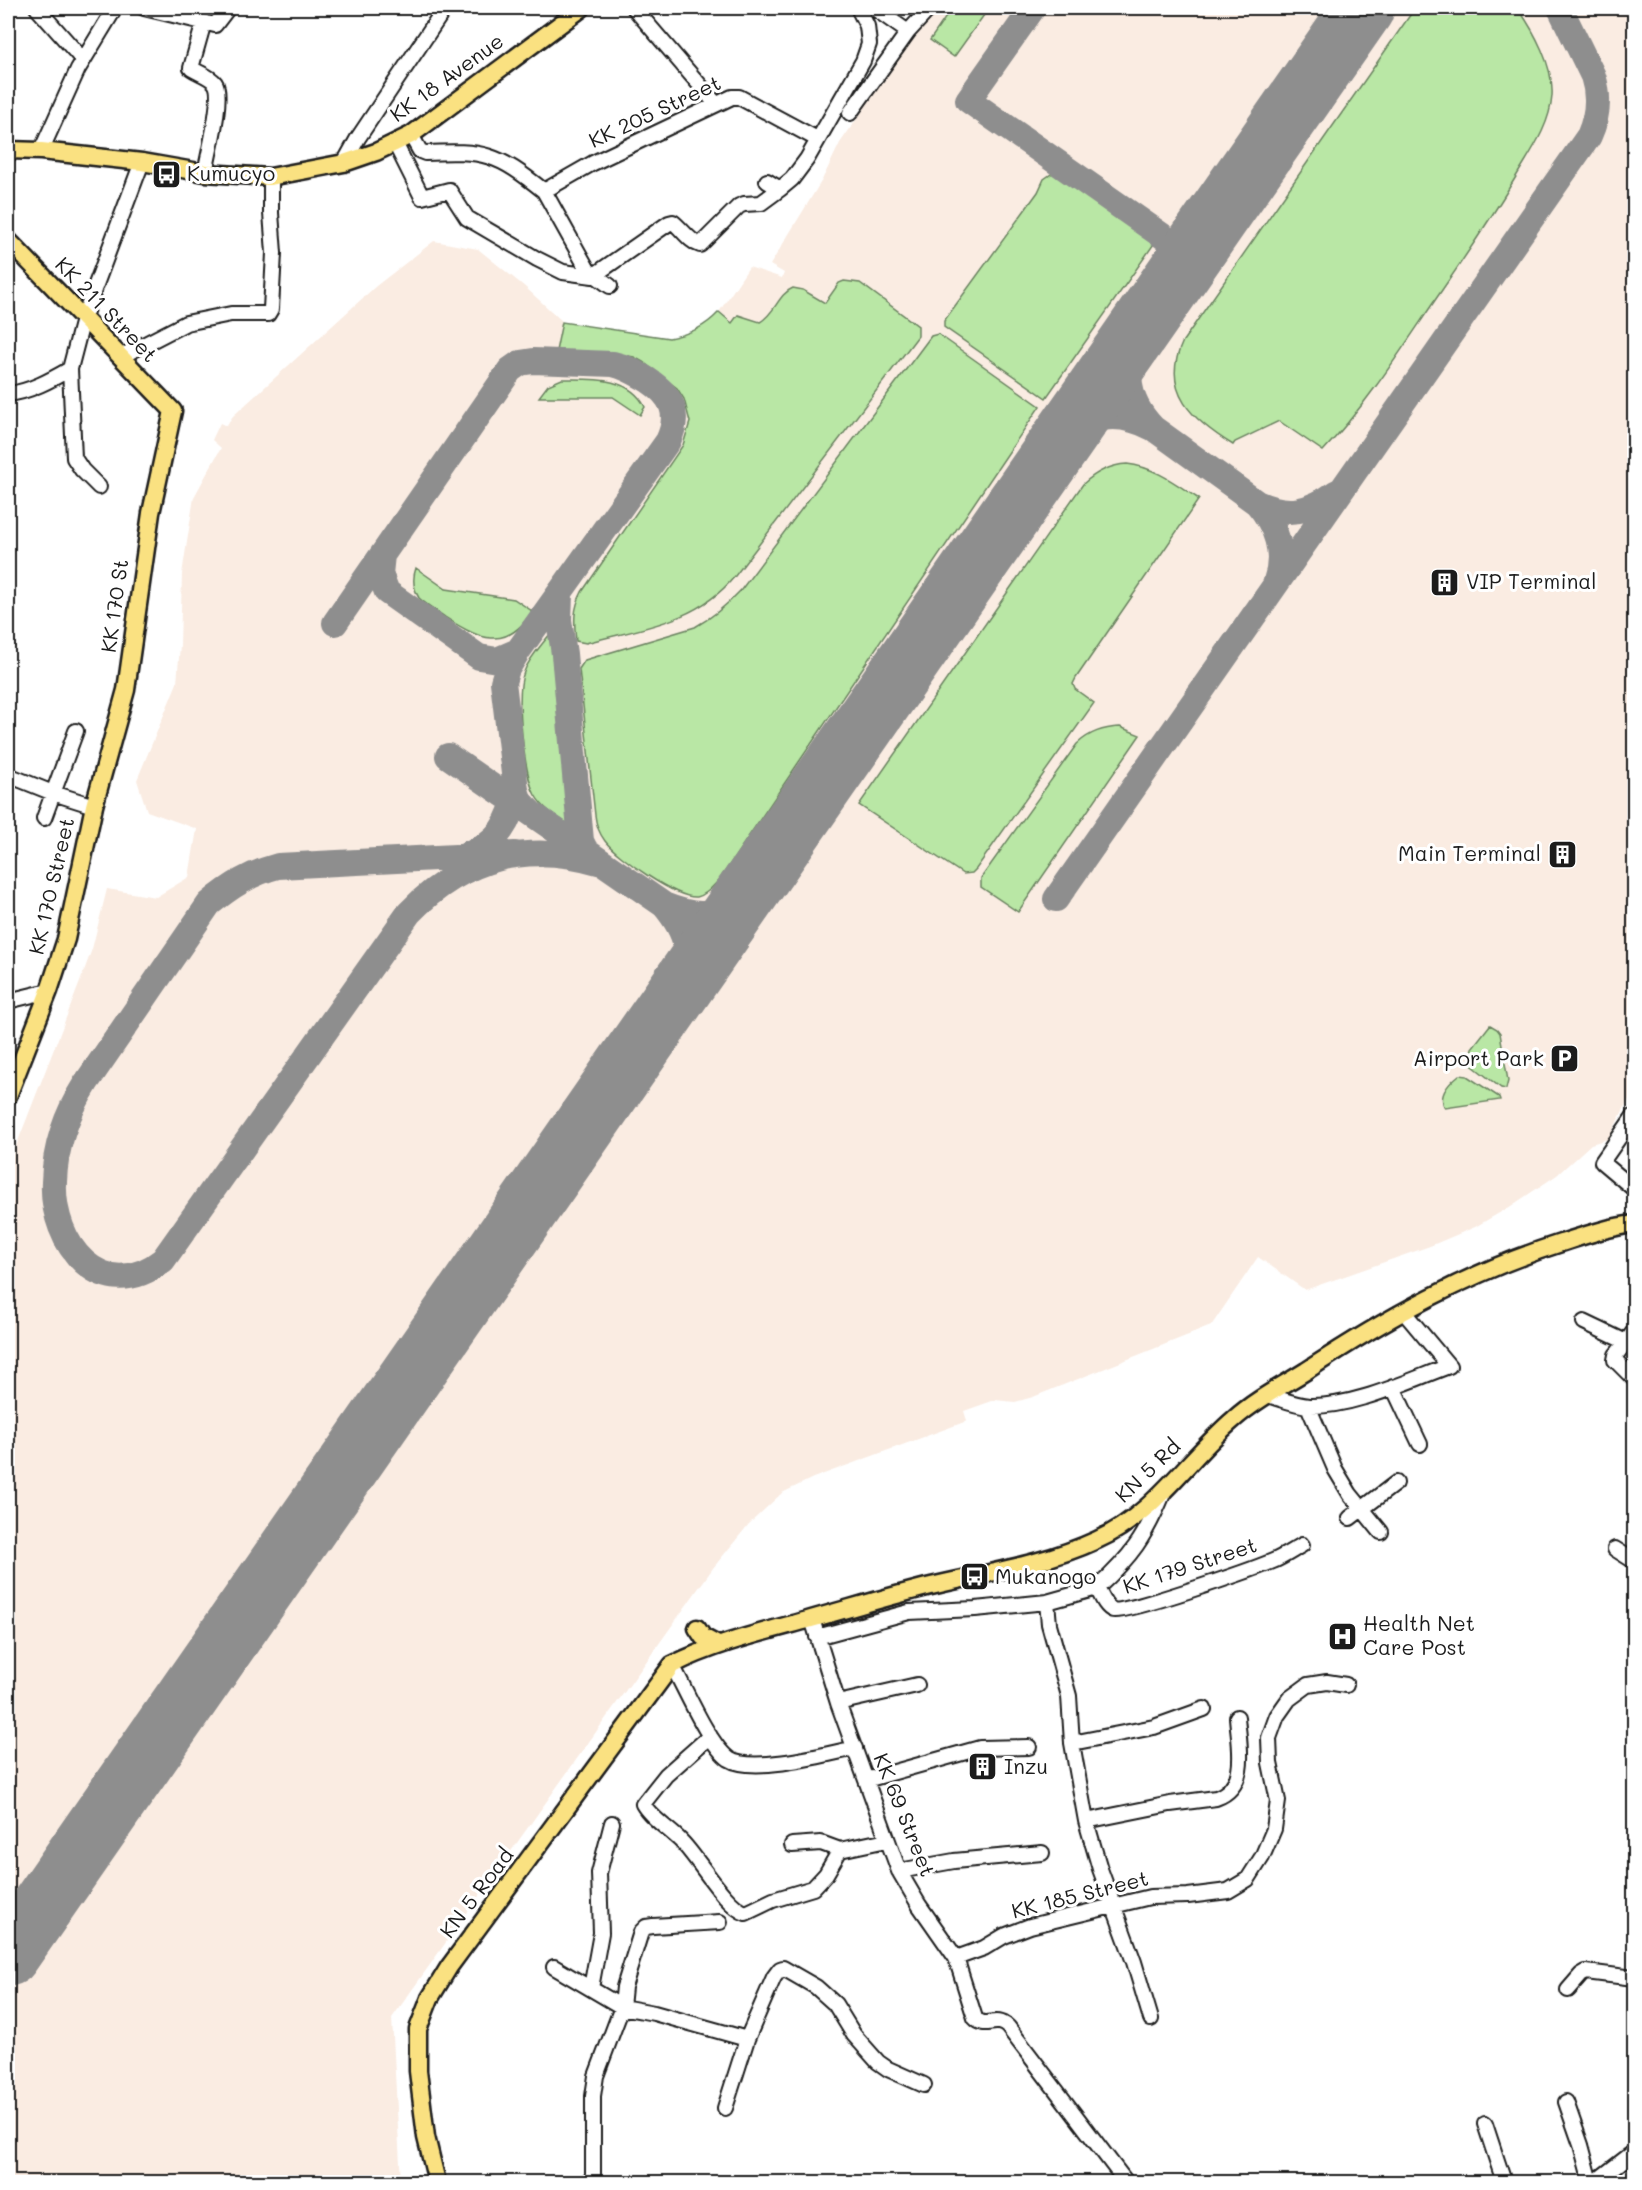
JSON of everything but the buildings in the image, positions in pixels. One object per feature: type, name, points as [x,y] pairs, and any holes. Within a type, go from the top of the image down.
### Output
[{"type":"main road","name":"KK 18 Avenue","points":[[8,150],[41,151],[142,162],[205,172],[271,177],[344,163],[376,152],[411,135],[582,8]]},
{"type":"main road","name":"KK 211 Street","points":[[8,240],[173,411]]},
{"type":"main road","name":"KK 170 St","points":[[94,806],[126,690],[152,513],[173,411]]},
{"type":"main road","name":"KK 170 Street","points":[[8,1096],[49,992],[66,939],[94,806]]},
{"type":"main road","name":"KN 5 Rd","points":[[1616,1226],[1635,1210]]},
{"type":"main road","name":"KN 5 Rd","points":[[672,1665],[718,1645],[930,1586],[1011,1568],[1068,1552],[1100,1539],[1139,1514],[1216,1434],[1237,1416],[1403,1311],[1461,1281],[1530,1253],[1616,1226],[1635,1224]]},
{"type":"main road","points":[[697,1628],[704,1637],[718,1645]]},
{"type":"main road","name":"KN 5 Road","points":[[437,2182],[426,2137],[418,2071],[418,2029],[430,1998],[449,1967],[672,1665]]},
{"type":"street","points":[[37,8],[83,60]]},
{"type":"street","points":[[41,151],[83,60],[115,8]]},
{"type":"street","points":[[144,8],[217,24],[228,8]]},
{"type":"street","points":[[344,163],[358,138],[445,8]]},
{"type":"street","points":[[634,8],[716,104]]},
{"type":"street","points":[[396,143],[423,197],[449,190],[467,218],[563,272],[593,276],[673,222],[700,245],[739,206],[761,203],[780,189],[792,179],[807,159],[857,74],[869,44],[867,26],[858,8]]},
{"type":"street","points":[[874,8],[909,32]]},
{"type":"street","points":[[850,113],[909,32],[930,8]]},
{"type":"street","points":[[204,22],[191,68],[214,81],[219,90],[205,172]]},
{"type":"street","name":"KK 205 Street","points":[[544,191],[593,163],[732,97],[739,97],[817,139]]},
{"type":"street","points":[[411,135],[420,151],[424,153],[472,152],[492,157],[517,169],[544,191],[583,263],[593,276],[610,286]]},
{"type":"street","points":[[99,487],[81,470],[74,458],[70,369],[83,319],[142,162]]},
{"type":"street","points":[[120,357],[186,323],[231,314],[268,314],[271,309],[274,253],[271,177]]},
{"type":"street","points":[[767,181],[780,189]]},
{"type":"street","points":[[8,394],[45,382],[70,369]]},
{"type":"street","points":[[44,818],[76,731]]},
{"type":"street","name":"KK 170 Street","points":[[8,775],[94,806]]},
{"type":"street","points":[[8,1001],[49,992]]},
{"type":"street","points":[[1635,1116],[1602,1162],[1635,1189]]},
{"type":"street","points":[[1268,1395],[1308,1406],[1354,1399],[1449,1366],[1403,1311]]},
{"type":"street","points":[[1584,1322],[1630,1337],[1615,1358],[1634,1378]]},
{"type":"street","points":[[1393,1387],[1420,1444]]},
{"type":"street","points":[[1308,1406],[1335,1468],[1350,1494],[1381,1532]]},
{"type":"street","points":[[1350,1518],[1396,1483]]},
{"type":"street","points":[[1097,1588],[1123,1564],[1136,1546],[1149,1526],[1165,1489]]},
{"type":"street","name":"KK 179 Street","points":[[817,1637],[909,1612],[1047,1602],[1097,1588],[1112,1610],[1120,1611],[1160,1600],[1275,1561],[1302,1545]]},
{"type":"street","points":[[1615,1549],[1635,1562]]},
{"type":"street","points":[[930,1586],[937,1611]]},
{"type":"street","points":[[1047,1602],[1049,1624],[1069,1696],[1072,1743],[1086,1821],[1151,2019]]},
{"type":"street","name":"KK 69 Street","points":[[812,1619],[838,1703],[899,1870],[919,1905],[956,1958],[975,2018],[980,2023],[995,2021],[1002,2022],[1008,2027],[1126,2182]]},
{"type":"street","points":[[672,1665],[710,1736],[732,1760],[758,1765],[855,1748]]},
{"type":"street","name":"KK 185 Street","points":[[956,1958],[984,1948],[1004,1936],[1030,1926],[1150,1896],[1188,1896],[1228,1891],[1248,1879],[1262,1857],[1274,1829],[1278,1801],[1270,1763],[1269,1738],[1277,1716],[1289,1699],[1308,1685],[1327,1682],[1346,1684]]},
{"type":"street","points":[[838,1703],[917,1685]]},
{"type":"street","points":[[1072,1743],[1154,1727],[1204,1709]]},
{"type":"street","points":[[1086,1821],[1170,1804],[1216,1798],[1231,1790],[1239,1773],[1237,1717]]},
{"type":"street","points":[[710,1736],[666,1775],[643,1804],[689,1849],[723,1895],[738,1909],[746,1913],[782,1896],[813,1888],[826,1874],[840,1850]]},
{"type":"street","points":[[866,1780],[980,1748],[1029,1747]]},
{"type":"street","points":[[591,1988],[600,1946],[600,1874],[612,1823]]},
{"type":"street","points":[[792,1845],[821,1843],[840,1850],[887,1840]]},
{"type":"street","points":[[899,1870],[954,1861],[1042,1853]]},
{"type":"street","points":[[593,2182],[593,2096],[596,2076],[622,2007],[624,1987],[641,1932],[645,1927],[720,1922]]},
{"type":"street","points":[[554,1967],[622,2007],[654,2013],[747,2039]]},
{"type":"street","points":[[725,2108],[747,2039],[774,1977],[780,1969],[788,1969],[816,1987],[835,2004],[854,2035],[878,2062],[924,2085]]},
{"type":"street","points":[[1568,1990],[1586,1972],[1635,1978]]},
{"type":"street","points":[[1566,2102],[1593,2182],[1635,2152]]},
{"type":"street","points":[[1485,2124],[1504,2182]]},
{"type":"shaded area","points":[[938,8],[1634,8],[1634,1090],[1608,1139],[1591,1144],[1557,1175],[1475,1227],[1430,1246],[1305,1290],[1258,1257],[1211,1326],[1033,1397],[1015,1402],[995,1400],[964,1411],[967,1421],[813,1478],[782,1493],[749,1524],[713,1568],[392,2018],[401,2182],[8,2182],[8,1167],[92,949],[107,889],[156,897],[189,877],[197,829],[147,811],[137,780],[177,683],[182,574],[194,497],[221,448],[212,440],[220,423],[226,426],[233,416],[376,286],[434,241],[478,249],[563,322],[669,338],[685,335],[708,323],[719,312],[749,267],[782,278],[784,273],[770,265],[822,180],[840,143],[913,38]]},
{"type":"green space","points":[[952,8],[989,8],[954,57],[930,40]]},
{"type":"green space","points":[[1415,8],[1501,8],[1506,14],[1518,8],[1536,38],[1550,73],[1551,107],[1544,127],[1529,156],[1489,220],[1399,354],[1355,414],[1323,451],[1279,421],[1233,445],[1205,426],[1184,403],[1175,375],[1183,341]]},
{"type":"green space","points":[[1057,170],[1156,241],[1046,398],[944,327],[944,321],[1038,192],[1044,179]]},
{"type":"green space","points":[[844,281],[860,283],[918,326],[918,336],[735,576],[720,592],[686,614],[667,622],[586,643],[576,641],[575,616],[582,592],[683,445],[690,422],[684,399],[677,388],[634,357],[556,351],[562,322],[669,338],[697,329],[719,312],[732,323],[738,315],[760,322],[793,288],[803,290],[825,303],[839,283]]},
{"type":"green space","points":[[938,334],[1040,406],[719,880],[706,893],[697,897],[676,891],[648,876],[622,857],[599,832],[595,815],[579,669],[585,660],[695,627],[730,601],[741,590],[931,336]]},
{"type":"green space","points":[[562,379],[609,381],[630,390],[645,407],[640,415],[613,397],[539,397],[548,385]]},
{"type":"green space","points":[[1127,464],[1156,472],[1199,499],[1076,678],[1073,684],[1075,689],[1094,703],[976,869],[972,873],[963,874],[859,805],[1083,484],[1103,470]]},
{"type":"green space","points":[[416,568],[446,589],[514,599],[532,611],[512,633],[492,638],[480,636],[457,625],[419,598],[414,583]]},
{"type":"green space","points":[[550,634],[570,825],[546,809],[535,795],[527,770],[522,734],[520,698],[524,672],[532,657]]},
{"type":"green space","points":[[1120,727],[1140,735],[1018,912],[981,887],[981,878],[1077,744],[1097,731]]},
{"type":"green space","points":[[1490,1025],[1500,1033],[1508,1081],[1506,1089],[1501,1088],[1469,1063],[1472,1048]]},
{"type":"green space","points":[[1459,1075],[1467,1076],[1499,1097],[1500,1100],[1445,1108],[1443,1094]]},
{"type":"taxiway","points":[[1033,8],[968,100],[1191,256]]},
{"type":"taxiway","points":[[1056,899],[1589,136],[1597,106],[1597,91],[1593,76],[1560,8]]},
{"type":"taxiway","points":[[1140,329],[1132,356],[1130,381],[1136,405],[1153,428]]},
{"type":"taxiway","points":[[335,623],[510,370],[520,363],[533,361],[613,364],[648,380],[663,392],[674,414],[668,441],[507,669],[503,682],[516,790],[520,802],[530,812]]},
{"type":"taxiway","points":[[1059,444],[1081,427],[1103,418],[1126,418],[1153,428],[1257,503],[1274,530],[1277,540],[1280,560],[1276,581]]},
{"type":"taxiway","points":[[1257,503],[1279,510],[1298,510],[1317,504],[1337,492]]},
{"type":"taxiway","points":[[382,555],[380,574],[387,592],[479,657],[497,660],[518,651]]},
{"type":"taxiway","points":[[560,595],[559,620],[581,841],[586,851],[592,856]]},
{"type":"taxiway","points":[[448,756],[664,905],[687,912],[706,914],[724,908],[745,896]]},
{"type":"taxiway","points":[[467,854],[487,844],[501,830],[511,812],[516,790]]},
{"type":"taxiway","points":[[515,854],[278,866],[242,881],[209,904],[86,1083],[63,1130],[55,1169],[55,1205],[61,1227],[71,1247],[84,1262],[101,1273],[120,1277],[141,1273],[163,1260],[409,913],[430,894],[474,866],[498,858],[522,854],[548,854],[574,856],[602,863]]},
{"type":"taxiway","points":[[664,905],[679,926],[686,946],[686,967],[678,992]]},
{"type":"runway","points":[[8,1955],[1363,8]]},
{"type":"place","name":"Kumucyo","points":[[166,174]]},
{"type":"place","name":"VIP Terminal","points":[[1445,582]]},
{"type":"place","name":"Main Terminal","points":[[1562,854]]},
{"type":"place","name":"Airport Park","points":[[1565,1059]]},
{"type":"place","name":"Mukanogo","points":[[974,1577]]},
{"type":"place","name":"Health Net Care Post","points":[[1342,1636]]},
{"type":"place","name":"Inzu","points":[[983,1767]]}]
